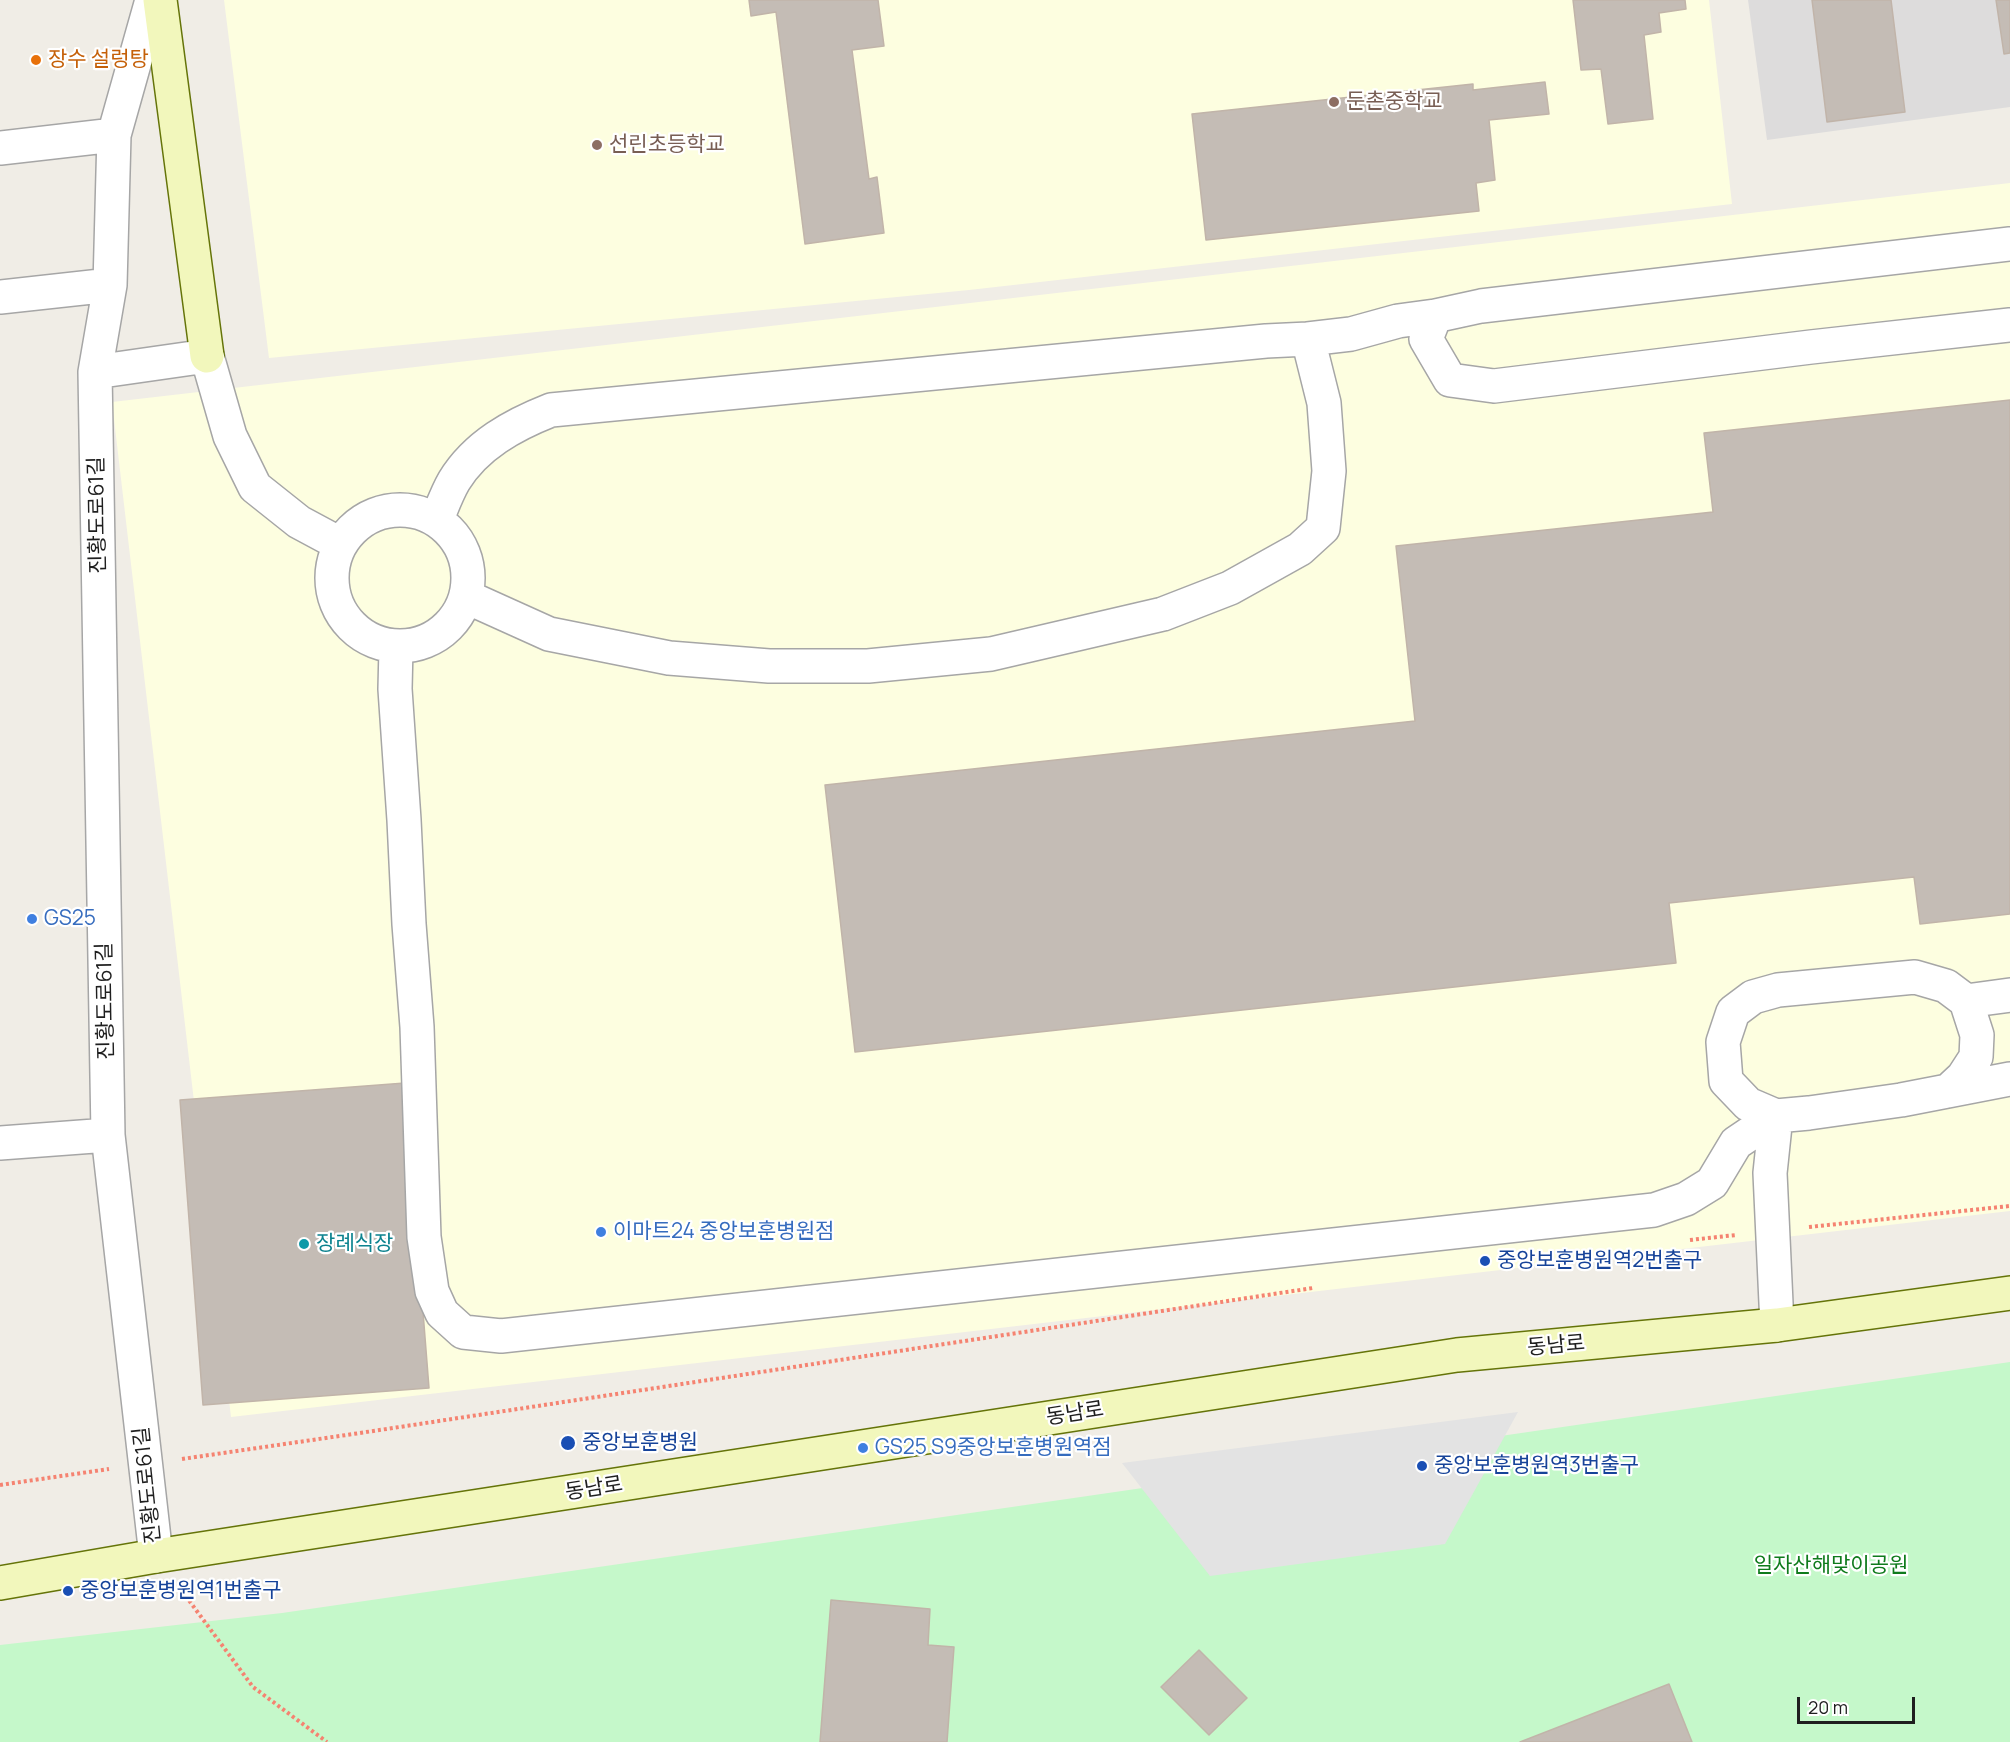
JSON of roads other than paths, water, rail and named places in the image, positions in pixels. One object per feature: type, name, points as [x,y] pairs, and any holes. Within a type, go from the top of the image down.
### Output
[{"type":"main road","points":[[160,0],[207,357]]},
{"type":"main road","name":"동남로","points":[[0,1583],[156,1556],[1457,1355],[1777,1325],[2010,1293]]},
{"type":"street","name":"진황도로61길","points":[[152,0],[114,135],[110,285],[95,372],[108,1135],[156,1556]]},
{"type":"street","points":[[0,148],[114,135]]},
{"type":"street","points":[[436,519],[455,480],[482,447],[518,423],[551,410],[1266,341],[1308,339],[1351,334],[1398,321],[1481,306],[2010,244]]},
{"type":"street","points":[[0,297],[110,285]]},
{"type":"street","points":[[1435,316],[1426,339],[1450,380],[1494,386],[2010,325]]},
{"type":"street","points":[[466,597],[549,634],[669,658],[769,666],[868,666],[991,654],[1163,614],[1230,588],[1300,549],[1323,528],[1329,471],[1324,403],[1308,339]]},
{"type":"street","points":[[95,372],[207,357],[230,436],[255,488],[298,522],[340,544]]},
{"type":"street","points":[[394,509],[416,511],[436,519],[453,534],[464,554],[469,575],[466,597],[456,618],[440,634],[419,644],[396,647],[373,641],[354,628],[339,610],[333,588],[332,565],[340,544],[354,526],[372,514],[394,509]]},
{"type":"street","points":[[396,647],[395,689],[417,1027],[424,1237],[432,1291],[442,1313],[464,1332],[501,1336],[1654,1210],[1686,1199],[1712,1183],[1736,1143],[1776,1116]]},
{"type":"street","points":[[1948,1091],[1963,1077],[1976,1057],[1977,1035],[1966,1001],[1946,986],[1915,977],[1778,990],[1753,997],[1733,1012],[1723,1041],[1726,1081],[1748,1104],[1776,1116],[1809,1113],[1948,1091],[2010,1079]]},
{"type":"street","points":[[1966,1001],[2010,995]]},
{"type":"street","points":[[1776,1116],[1770,1173],[1777,1325]]},
{"type":"street","points":[[0,1143],[108,1135]]},
{"type":"place","name":"장수 설렁탕","points":[[36,60]]},
{"type":"place","name":"둔촌중학교","points":[[1334,102]]},
{"type":"place","name":"선린초등학교","points":[[597,145]]},
{"type":"place","name":"GS25","points":[[32,919]]},
{"type":"place","name":"이마트24 중앙보훈병원점","points":[[601,1232]]},
{"type":"place","name":"장례식장","points":[[304,1244]]},
{"type":"place","name":"중앙보훈병원역2번출구","points":[[1485,1261]]},
{"type":"place","name":"중앙보훈병원","points":[[568,1443]]},
{"type":"place","name":"GS25 S9중앙보훈병원역점","points":[[863,1448]]},
{"type":"place","name":"중앙보훈병원역3번출구","points":[[1422,1466]]},
{"type":"place","name":"중앙보훈병원역1번출구","points":[[68,1591]]},
{"type":"park label","name":"일자산해맞이공원","points":[[1831,1566]]}]
